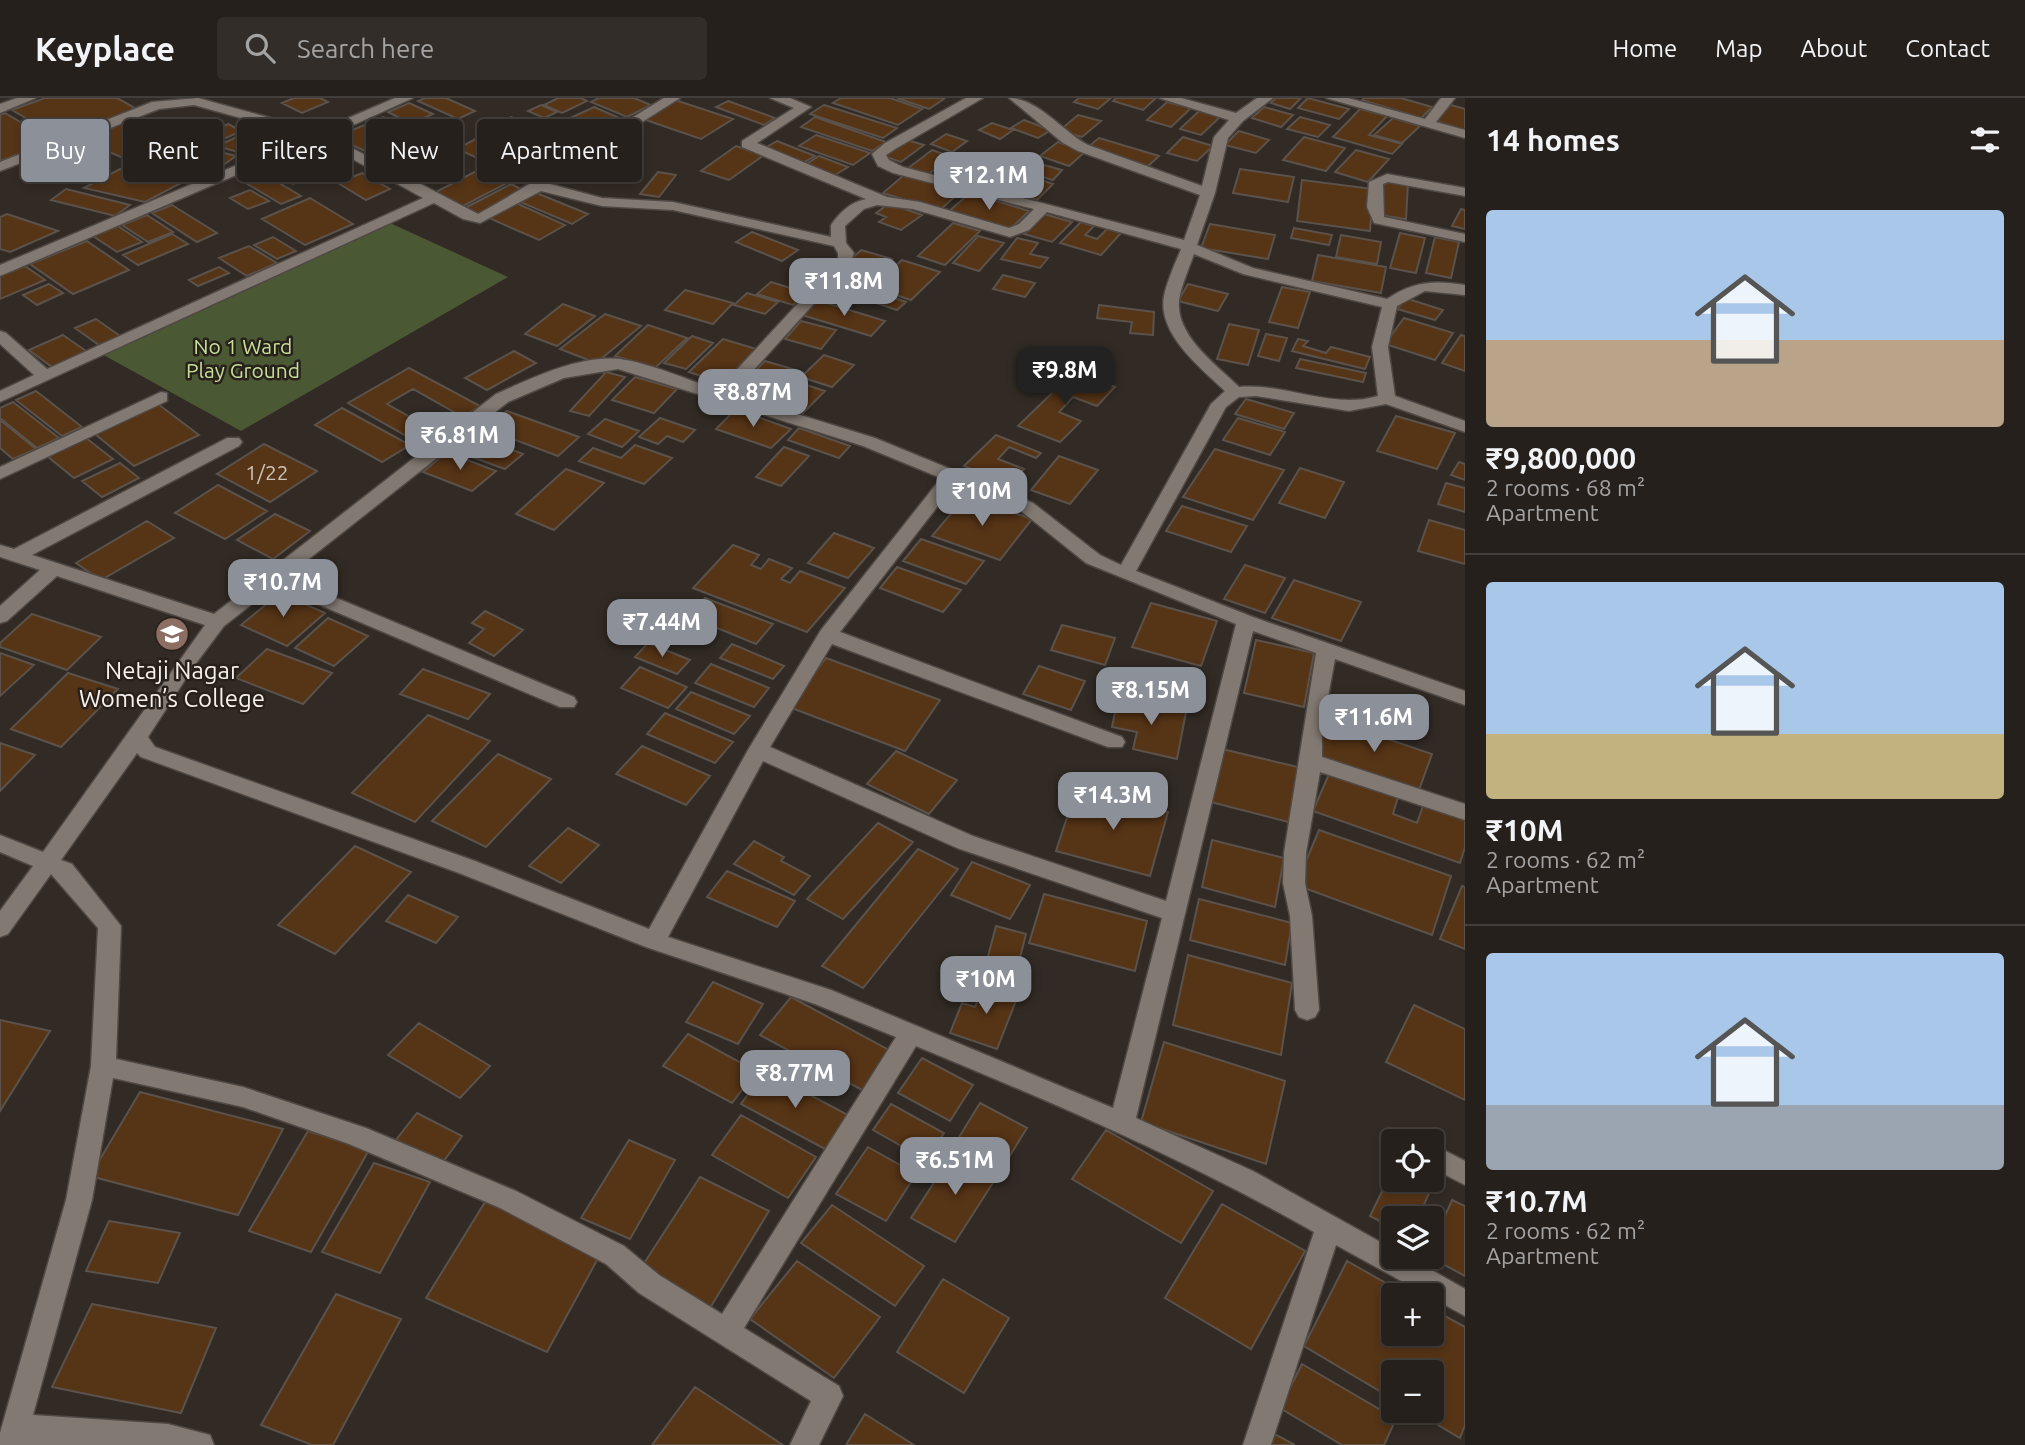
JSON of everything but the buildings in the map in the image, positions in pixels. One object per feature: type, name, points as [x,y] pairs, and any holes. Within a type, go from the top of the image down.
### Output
[{"type":"street","points":[[0,109],[29,98]]},
{"type":"street","points":[[352,121],[405,98]]},
{"type":"street","points":[[352,153],[480,219],[539,186],[566,164],[673,98]]},
{"type":"street","points":[[777,98],[804,107],[747,144],[882,200],[1010,233],[1024,227],[1044,207]]},
{"type":"street","points":[[976,98],[890,146],[879,155],[883,163],[898,170],[1189,245],[1248,271],[1390,304]]},
{"type":"street","points":[[1016,98],[1068,140],[1083,148],[1208,193]]},
{"type":"street","points":[[1166,98],[1238,118]]},
{"type":"street","points":[[1235,392],[1197,355],[1175,326],[1171,298],[1208,193],[1221,137],[1238,118],[1266,98]]},
{"type":"street","points":[[1333,98],[1356,101],[1465,134]]},
{"type":"street","points":[[1428,124],[1448,98]]},
{"type":"street","points":[[0,167],[157,105],[179,99],[260,119]]},
{"type":"street","points":[[0,271],[237,170]]},
{"type":"street","points":[[1465,192],[1388,178],[1376,182],[1375,187],[1375,215],[1379,220],[1465,238]]},
{"type":"street","points":[[539,186],[602,202],[684,208],[839,243]]},
{"type":"street","points":[[0,397],[436,197]]},
{"type":"street","points":[[722,395],[845,261],[846,253],[839,243],[838,225],[853,209],[865,203],[882,200]]},
{"type":"street","points":[[1387,399],[1380,347],[1390,304],[1423,285],[1465,290]]},
{"type":"street","points":[[0,337],[46,377]]},
{"type":"street","points":[[0,928],[48,864],[137,738],[187,661],[217,622],[502,398],[541,379],[589,364],[619,364],[869,442],[1027,507],[1093,559],[1125,574],[1246,621],[1465,698]]},
{"type":"street","points":[[1125,574],[1219,404],[1235,392],[1261,392],[1341,406],[1368,407],[1387,399],[1465,427]]},
{"type":"street","points":[[0,474],[161,397]]},
{"type":"street","points":[[8,554],[233,442]]},
{"type":"street","points":[[654,941],[758,750],[828,635],[952,476]]},
{"type":"street","points":[[8,554],[217,622]]},
{"type":"street","points":[[0,617],[54,568]]},
{"type":"street","points":[[272,578],[567,702]]},
{"type":"street","points":[[1122,1124],[1246,621]]},
{"type":"street","points":[[828,635],[1115,742]]},
{"type":"street","points":[[1307,1010],[1301,916],[1294,883],[1295,853],[1311,761],[1312,729],[1327,649]]},
{"type":"street","points":[[137,738],[148,752],[456,863],[654,941],[823,997],[911,1034],[1244,1179],[1465,1303]]},
{"type":"street","points":[[758,750],[965,842],[1174,913]]},
{"type":"street","points":[[1311,761],[1465,812]]},
{"type":"street","points":[[0,843],[64,870],[110,926],[103,1066],[79,1200],[14,1436],[168,1437],[200,1445]]},
{"type":"street","points":[[726,1332],[911,1034]]},
{"type":"street","points":[[103,1066],[243,1097],[356,1136],[507,1199],[564,1226],[615,1255],[649,1284],[829,1396],[804,1445]]},
{"type":"street","points":[[1444,1162],[1465,1174]]},
{"type":"street","points":[[1257,1445],[1329,1227]]},
{"type":"green space","name":"No 1 Ward Play Ground","points":[[390,223],[508,277],[241,431],[100,353]]},
{"type":"place","name":"Netaji Nagar Women’s College","points":[[172,634]]}]
